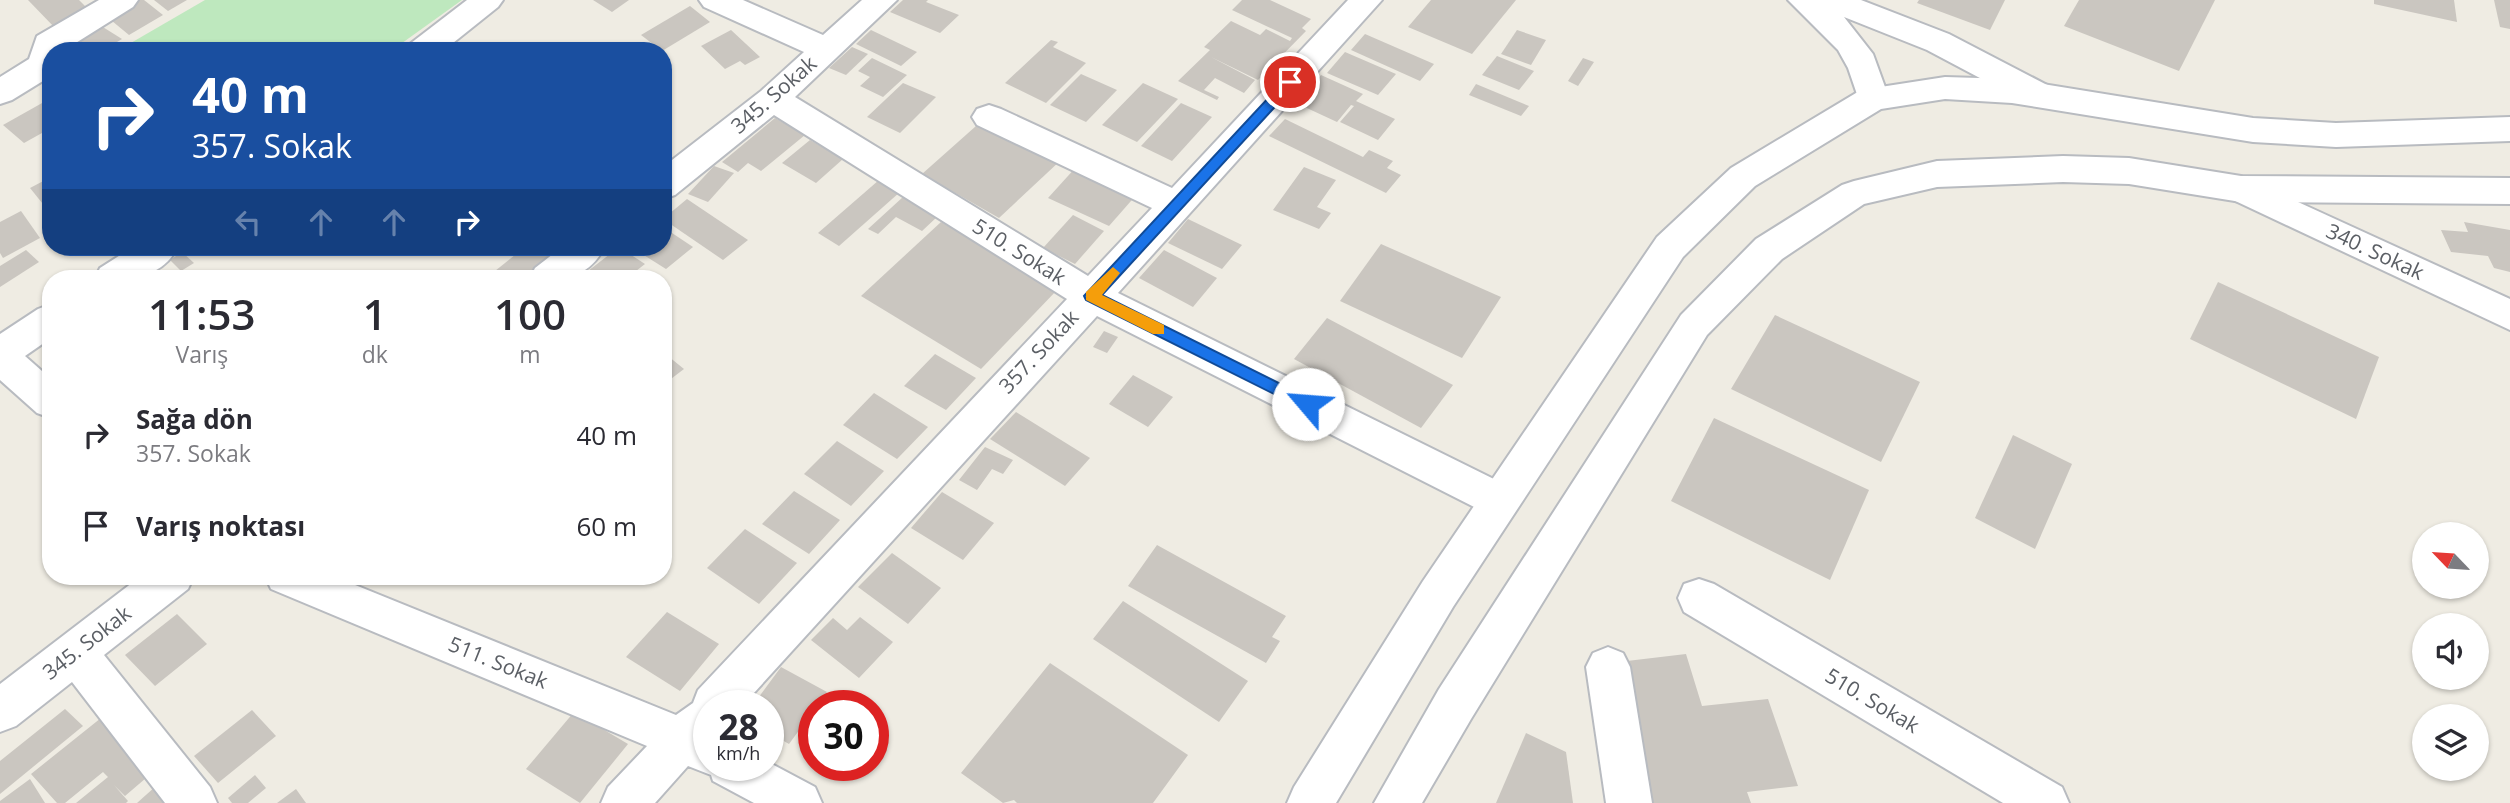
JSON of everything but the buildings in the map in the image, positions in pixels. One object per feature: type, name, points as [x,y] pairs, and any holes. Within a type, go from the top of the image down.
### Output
[{"type":"street","points":[[51,42],[121,0]]},
{"type":"street","points":[[433,42],[487,0]]},
{"type":"street","points":[[715,0],[825,49]]},
{"type":"street","name":"345. Sokak","points":[[672,179],[773,99],[881,0]]},
{"type":"street","name":"357. Sokak","points":[[728,690],[1366,0]]},
{"type":"street","points":[[1804,0],[1847,37],[1869,75],[1873,98]]},
{"type":"street","points":[[1831,0],[1938,42],[2039,95]]},
{"type":"street","points":[[0,92],[42,70]]},
{"type":"street","points":[[1310,803],[1438,594],[1670,247],[1743,177],[1873,98],[1945,88],[2012,90],[2253,130],[2336,135],[2510,129]]},
{"type":"street","name":"510. Sokak","points":[[773,99],[1091,296],[1500,501]]},
{"type":"street","points":[[989,117],[1177,205]]},
{"type":"street","points":[[1397,803],[1455,704],[1694,325],[1769,249],[1854,194],[1937,174],[2076,169],[2129,171],[2241,189],[2510,191]]},
{"type":"street","name":"340. Sokak","points":[[2241,189],[2510,315]]},
{"type":"street","points":[[125,270],[146,256]]},
{"type":"street","points":[[558,270],[576,256]]},
{"type":"street","points":[[42,325],[0,355],[42,394]]},
{"type":"street","name":"345. Sokak","points":[[0,711],[161,585]]},
{"type":"street","name":"511. Sokak","points":[[309,585],[693,732]]},
{"type":"street","name":"510. Sokak","points":[[1699,598],[2046,803]]},
{"type":"street","points":[[75,652],[194,803]]},
{"type":"street","points":[[1608,667],[1629,803]]},
{"type":"street","points":[[624,803],[693,741]]},
{"type":"street","points":[[758,781],[799,803]]},
{"type":"green space","points":[[205,0],[462,0],[404,42],[133,42]]},
{"type":"slow traffic","points":[[1113,273],[1091,296],[1158,330]]},
{"type":"route","points":[[1290,82],[1091,296],[1308,404]]}]
